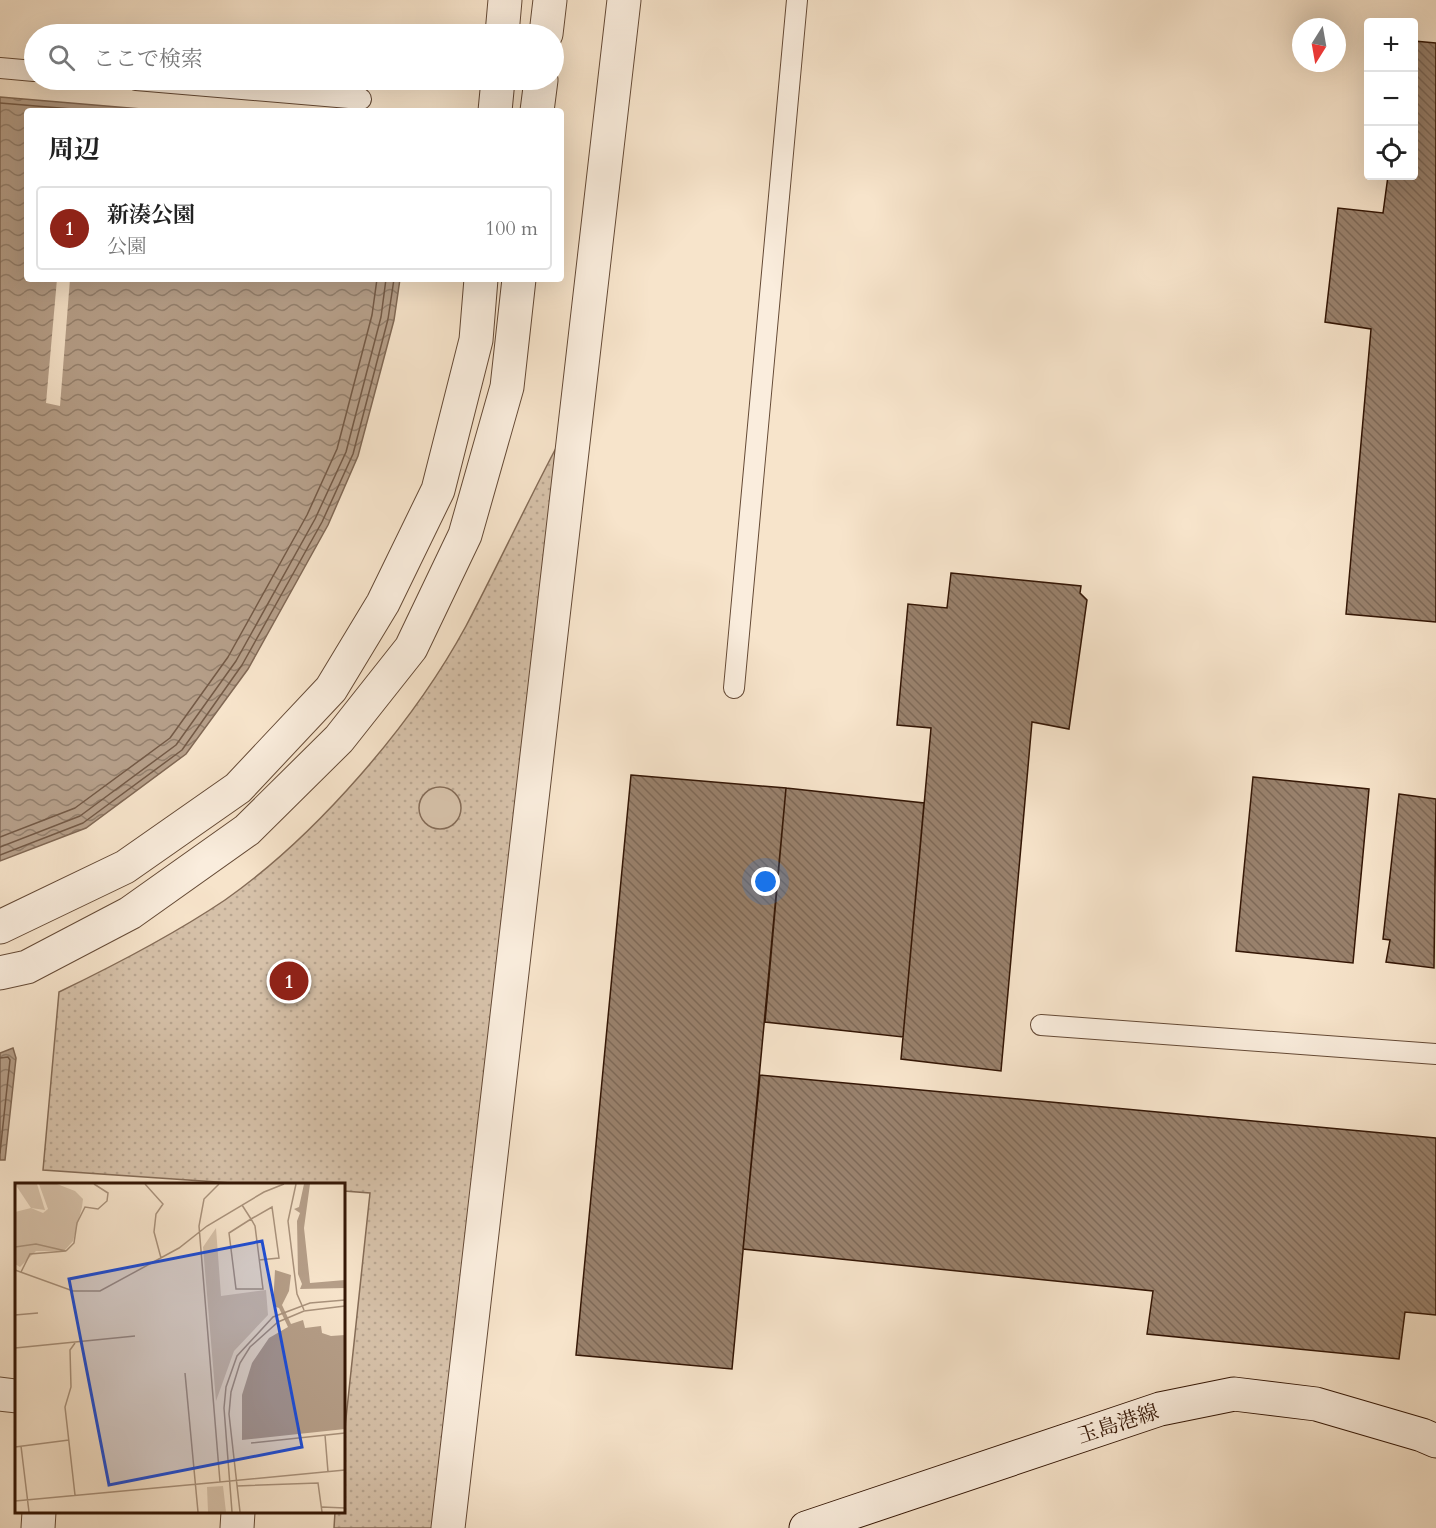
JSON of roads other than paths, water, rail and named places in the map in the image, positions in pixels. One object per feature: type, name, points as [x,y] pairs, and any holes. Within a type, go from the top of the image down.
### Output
[{"type":"street","points":[[503,24],[505,0]]},
{"type":"street","points":[[547,24],[550,0]]},
{"type":"street","points":[[448,1528],[624,0]]},
{"type":"street","points":[[495,108],[497,90]]},
{"type":"street","points":[[537,108],[540,90]]},
{"type":"street","points":[[0,927],[125,867],[238,788],[331,689],[384,603],[438,490],[476,340],[481,282]]},
{"type":"street","points":[[0,973],[27,967],[130,914],[247,830],[339,739],[411,648],[465,536],[507,387],[519,282]]},
{"type":"street","points":[[0,1394],[15,1396]]},
{"type":"street","name":"玉島港線","points":[[806,1528],[1160,1409],[1234,1394],[1316,1404],[1422,1435],[1436,1442]]},
{"type":"street","points":[[38,1528],[39,1513]]},
{"type":"street","points":[[237,1528],[238,1513]]},
{"type":"lane","points":[[734,688],[797,0]]},
{"type":"lane","points":[[0,68],[24,70]]},
{"type":"lane","points":[[254,90],[361,99]]},
{"type":"lane","points":[[1041,1025],[1436,1054]]},
{"type":"water","points":[[0,97],[130,108],[24,108],[24,282],[400,282],[394,320],[358,456],[328,525],[248,669],[186,754],[86,828],[0,861]]},
{"type":"water","points":[[13,1048],[16,1058],[5,1160],[0,1160],[0,1053]]},
{"type":"place","name":"新湊公園","points":[[289,981]]}]
